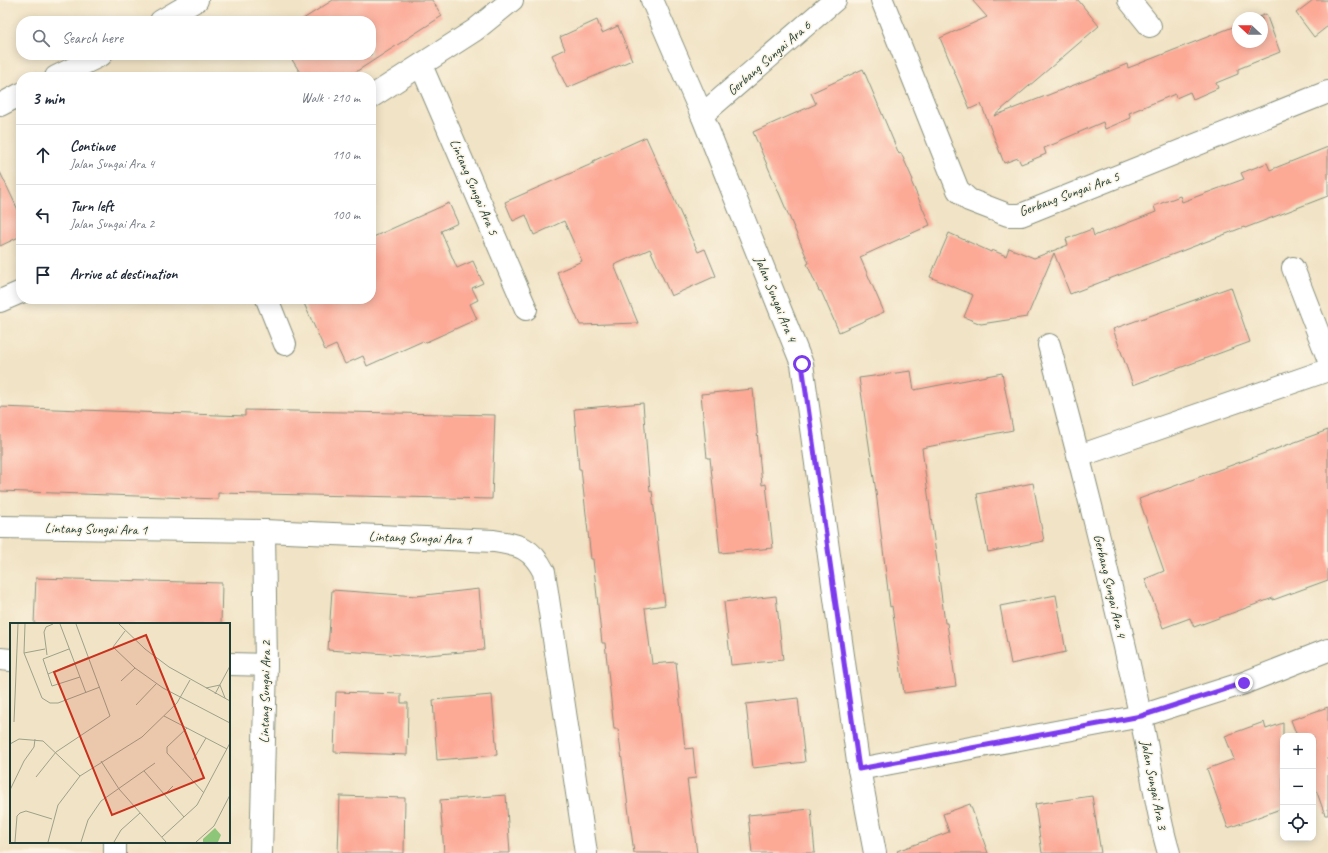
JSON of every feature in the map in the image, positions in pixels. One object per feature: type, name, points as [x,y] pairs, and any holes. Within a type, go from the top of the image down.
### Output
[{"type":"street","points":[[170,16],[197,0]]},
{"type":"street","points":[[376,94],[475,30],[512,0]]},
{"type":"street","name":"Jalan Sungai Ara 4","points":[[652,0],[702,115],[802,364],[859,769],[875,853]]},
{"type":"street","name":"Gerbang Sungai Ara 6","points":[[702,115],[835,0]]},
{"type":"street","name":"Gerbang Sungai Ara 5","points":[[882,0],[958,190],[969,200],[1008,214],[1021,215],[1328,92]]},
{"type":"street","points":[[1129,0],[1150,26]]},
{"type":"street","points":[[66,72],[91,60]]},
{"type":"street","name":"Lintang Sungai Ara 5","points":[[421,65],[526,309]]},
{"type":"street","points":[[0,104],[16,96]]},
{"type":"street","points":[[1293,268],[1328,358]]},
{"type":"street","points":[[0,301],[16,294]]},
{"type":"street","points":[[269,304],[285,344]]},
{"type":"street","name":"Gerbang Sungai Ara 4","points":[[1049,345],[1079,456],[1141,716]]},
{"type":"street","points":[[1079,456],[1328,370]]},
{"type":"street","name":"Lintang Sungai Ara 1","points":[[0,527],[264,532],[494,541],[511,543],[526,550],[537,559],[544,572],[586,853]]},
{"type":"street","name":"Lintang Sungai Ara 2","points":[[261,853],[266,665],[264,532]]},
{"type":"street","points":[[859,769],[1141,716],[1244,683],[1328,650]]},
{"type":"street","points":[[0,659],[10,660]]},
{"type":"street","points":[[230,664],[266,665]]},
{"type":"street","name":"Jalan Sungai Ara 3","points":[[1141,716],[1162,830],[1169,853]]},
{"type":"building","points":[[333,0],[432,0],[442,16],[376,59],[376,16],[308,16]]},
{"type":"building","points":[[972,0],[1078,0],[1099,26],[994,116],[1127,64],[1128,68],[1232,27],[1232,48],[1268,48],[1268,19],[1280,52],[1238,69],[1238,74],[1216,83],[1218,88],[1193,99],[1190,92],[1176,98],[1175,94],[1129,113],[1131,118],[1105,129],[1103,122],[1059,141],[1044,148],[1046,154],[1034,159],[1021,164],[1018,158],[1004,163],[981,104],[970,109],[940,38],[987,17]]},
{"type":"building","points":[[1313,0],[1328,0],[1328,26],[1314,37],[1296,13]]},
{"type":"building","points":[[597,20],[602,33],[618,26],[632,60],[567,88],[552,55],[565,49],[560,37]]},
{"type":"building","points":[[292,60],[374,60],[356,72],[300,72]]},
{"type":"building","points":[[863,69],[899,154],[901,153],[913,180],[911,181],[930,225],[860,257],[884,312],[839,332],[807,264],[809,263],[753,132],[816,104],[811,93]]},
{"type":"building","points":[[646,137],[698,252],[705,249],[716,276],[671,296],[650,249],[614,265],[638,323],[580,325],[557,272],[582,261],[564,221],[534,235],[526,215],[513,221],[505,202],[594,163],[593,161]]},
{"type":"building","points":[[1328,147],[1328,196],[1070,294],[1054,253],[1027,317],[981,324],[964,317],[973,295],[930,277],[949,233],[991,252],[992,250],[1006,256],[1009,248],[1034,258],[1068,245],[1066,239],[1092,229],[1094,236],[1156,212],[1154,206],[1180,196],[1182,202],[1244,179],[1241,173],[1267,163],[1270,170]]},
{"type":"building","points":[[0,172],[16,206],[16,238],[0,246]]},
{"type":"building","points":[[449,203],[458,223],[441,231],[457,268],[473,261],[483,283],[472,288],[478,300],[470,304],[477,319],[424,343],[423,341],[367,366],[363,356],[345,364],[336,345],[325,350],[304,304],[376,304],[376,236]]},
{"type":"building","points":[[1231,287],[1250,342],[1133,385],[1113,329]]},
{"type":"building","points":[[911,371],[914,390],[1002,373],[1013,430],[922,448],[945,623],[947,623],[956,686],[904,693],[892,606],[890,607],[876,492],[859,378]]},
{"type":"building","points":[[753,389],[762,485],[766,484],[773,548],[720,553],[710,458],[707,458],[701,394]]},
{"type":"building","points":[[643,403],[650,492],[652,491],[665,605],[645,608],[652,664],[676,662],[685,749],[693,748],[696,778],[687,779],[697,853],[634,853],[618,729],[614,729],[605,643],[602,643],[593,559],[591,559],[581,469],[579,469],[574,409]]},
{"type":"building","points":[[0,407],[245,416],[245,410],[495,415],[492,499],[218,493],[218,499],[0,491]]},
{"type":"building","points":[[1328,430],[1328,580],[1273,600],[1273,598],[1194,627],[1190,618],[1163,628],[1145,579],[1164,571],[1139,499]]},
{"type":"building","points":[[1033,483],[1044,541],[988,552],[977,494]]},
{"type":"building","points":[[36,578],[222,583],[221,623],[34,623]]},
{"type":"building","points":[[479,589],[484,650],[417,656],[328,650],[332,590],[416,596]]},
{"type":"building","points":[[1056,595],[1066,652],[1011,664],[1000,606]]},
{"type":"building","points":[[776,596],[783,660],[731,665],[724,602]]},
{"type":"building","points":[[336,692],[401,694],[401,703],[408,703],[407,755],[334,752]]},
{"type":"building","points":[[492,695],[497,755],[437,760],[433,700]]},
{"type":"building","points":[[798,698],[805,762],[753,768],[746,704]]},
{"type":"building","points":[[1328,707],[1328,815],[1325,815],[1316,790],[1316,733],[1296,733],[1291,720]]},
{"type":"building","points":[[1264,722],[1266,729],[1283,723],[1283,733],[1280,733],[1280,809],[1228,828],[1207,769],[1234,759],[1225,736]]},
{"type":"building","points":[[506,795],[510,853],[444,853],[440,800]]},
{"type":"building","points":[[340,796],[405,798],[404,853],[338,853]]},
{"type":"building","points":[[1092,796],[1101,853],[1042,853],[1035,804]]},
{"type":"building","points":[[970,804],[988,853],[898,853],[897,851],[949,832],[943,814]]},
{"type":"building","points":[[811,809],[815,853],[752,853],[748,815]]},
{"type":"route","points":[[802,364],[859,769],[1141,716],[1244,683]]}]
